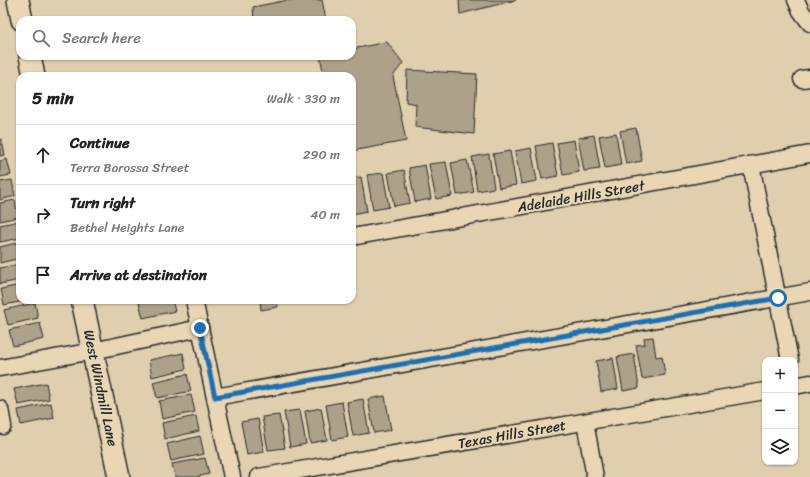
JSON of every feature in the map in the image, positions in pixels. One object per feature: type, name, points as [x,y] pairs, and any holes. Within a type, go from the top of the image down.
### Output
[{"type":"main road","points":[[18,0],[21,16]]},
{"type":"main road","points":[[31,60],[33,72]]},
{"type":"main road","name":"West Windmill Lane","points":[[83,304],[119,477]]},
{"type":"street","points":[[796,0],[801,11],[810,23]]},
{"type":"street","name":"Adelaide Hills Street","points":[[356,236],[810,154]]},
{"type":"street","points":[[751,165],[789,357]]},
{"type":"street","points":[[215,397],[810,292]]},
{"type":"street","points":[[195,304],[232,477]]},
{"type":"street","points":[[0,368],[200,328]]},
{"type":"street","points":[[798,385],[810,383]]},
{"type":"street","name":"Texas Hills Street","points":[[259,477],[762,392]]},
{"type":"street","points":[[0,409],[3,426]]},
{"type":"street","points":[[585,422],[595,477]]},
{"type":"building","points":[[288,0],[322,0],[325,16],[254,16],[253,7]]},
{"type":"building","points":[[459,0],[516,0],[460,14]]},
{"type":"building","points":[[387,42],[403,63],[393,76],[406,141],[356,150],[356,72],[323,72],[321,60],[356,60],[356,48]]},
{"type":"building","points":[[407,70],[477,74],[474,134],[415,127],[416,104],[406,102]]},
{"type":"building","points":[[636,128],[642,161],[626,164],[620,131]]},
{"type":"building","points":[[616,133],[621,165],[605,168],[599,136]]},
{"type":"building","points":[[594,135],[600,169],[584,171],[578,138]]},
{"type":"building","points":[[2,139],[5,155],[0,156],[0,140]]},
{"type":"building","points":[[574,140],[579,172],[563,175],[557,143]]},
{"type":"building","points":[[552,143],[558,176],[542,179],[536,146]]},
{"type":"building","points":[[531,148],[537,181],[521,184],[515,151]]},
{"type":"building","points":[[510,151],[516,185],[499,188],[493,154]]},
{"type":"building","points":[[489,154],[494,188],[477,191],[472,157]]},
{"type":"building","points":[[7,159],[11,175],[0,177],[0,161]]},
{"type":"building","points":[[467,160],[474,192],[457,195],[451,163]]},
{"type":"building","points":[[446,162],[452,196],[436,199],[429,164]]},
{"type":"building","points":[[425,165],[431,199],[415,202],[409,168]]},
{"type":"building","points":[[404,170],[410,203],[394,206],[388,173]]},
{"type":"building","points":[[383,173],[389,207],[373,210],[367,175]]},
{"type":"building","points":[[361,177],[367,211],[356,213],[356,178]]},
{"type":"building","points":[[12,180],[15,196],[0,200],[0,182]]},
{"type":"building","points":[[15,200],[16,217],[0,221],[0,203]]},
{"type":"building","points":[[16,222],[16,239],[0,242],[0,225]]},
{"type":"building","points":[[16,243],[16,259],[0,263],[0,247]]},
{"type":"building","points":[[16,265],[16,281],[0,284],[0,268]]},
{"type":"building","points":[[16,286],[16,303],[4,305],[1,289]]},
{"type":"building","points":[[35,304],[38,318],[8,325],[4,310]]},
{"type":"building","points":[[140,304],[173,304],[175,311],[143,318]]},
{"type":"building","points":[[260,304],[278,304],[278,307],[261,310]]},
{"type":"building","points":[[40,323],[44,339],[13,346],[9,330]]},
{"type":"building","points":[[653,337],[656,357],[662,356],[665,375],[642,379],[636,345],[645,344],[644,338]]},
{"type":"building","points":[[183,353],[186,369],[152,377],[149,360]]},
{"type":"building","points":[[634,354],[639,388],[623,391],[617,357]]},
{"type":"building","points":[[613,358],[618,389],[601,392],[596,361]]},
{"type":"building","points":[[187,374],[191,391],[157,398],[153,382]]},
{"type":"building","points":[[46,383],[49,399],[18,405],[14,389]]},
{"type":"building","points":[[191,395],[195,412],[162,419],[159,401]]},
{"type":"building","points":[[385,396],[391,430],[374,433],[368,399]]},
{"type":"building","points":[[363,399],[369,433],[353,436],[347,402]]},
{"type":"building","points":[[342,402],[348,437],[332,440],[326,405]]},
{"type":"building","points":[[51,403],[54,418],[21,425],[18,410]]},
{"type":"building","points":[[321,408],[327,440],[310,443],[305,411]]},
{"type":"building","points":[[300,410],[306,444],[290,447],[284,412]]},
{"type":"building","points":[[279,415],[285,448],[268,450],[262,417]]},
{"type":"building","points":[[196,416],[199,431],[165,439],[162,423]]},
{"type":"building","points":[[258,419],[264,452],[247,455],[241,422]]},
{"type":"building","points":[[200,436],[204,454],[171,461],[167,444]]},
{"type":"building","points":[[205,458],[209,474],[196,477],[175,477],[172,464]]},
{"type":"route","points":[[200,328],[215,397],[778,298]]}]
